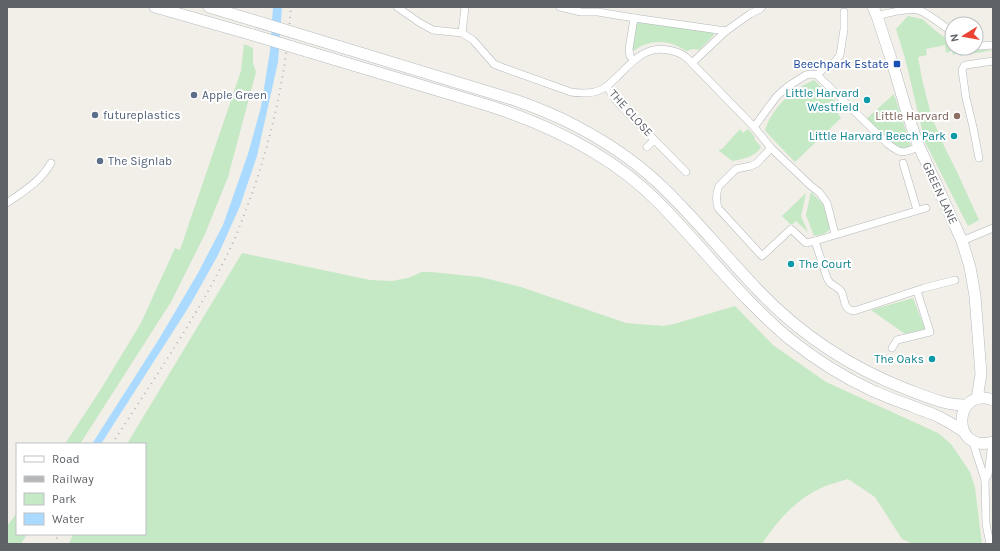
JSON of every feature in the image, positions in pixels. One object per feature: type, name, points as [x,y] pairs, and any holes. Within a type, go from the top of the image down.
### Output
[{"type":"main road","points":[[155,7],[511,113],[543,125],[574,140],[627,176],[655,200],[764,316],[790,339],[819,361],[865,387],[901,403],[938,416],[963,431],[967,436],[978,443],[984,444],[993,442]]},
{"type":"main road","points":[[208,7],[515,100],[573,125],[600,140],[630,160],[655,181],[687,213],[759,292],[788,319],[837,356],[886,381],[923,396],[953,405],[967,405]]},
{"type":"main road","name":"GREEN LANE","points":[[876,10],[919,147],[962,241],[970,267],[975,296],[981,374],[978,399]]},
{"type":"main road","name":"GREEN LANE","points":[[981,374],[992,399]]},
{"type":"main road","points":[[963,431],[961,418],[967,405],[978,399],[992,399]]},
{"type":"street","points":[[397,7],[433,30],[462,33],[473,40],[494,64],[537,81],[571,92],[583,94],[607,87],[633,60],[646,52],[655,49],[661,48],[683,55],[754,127],[771,148],[827,202],[835,234]]},
{"type":"street","points":[[462,33],[465,7]]},
{"type":"street","points":[[560,7],[581,12],[590,10],[726,31]]},
{"type":"street","points":[[692,63],[726,31],[762,7]]},
{"type":"street","points":[[876,10],[919,10],[944,26]]},
{"type":"street","points":[[817,75],[825,67],[832,64],[840,55],[844,29],[844,12]]},
{"type":"street","points":[[633,60],[630,56],[629,49],[634,18]]},
{"type":"street","points":[[979,158],[966,98],[962,70],[966,65],[993,61]]},
{"type":"street","points":[[754,127],[777,96],[787,87],[806,75],[811,74],[817,75],[895,150],[901,153],[919,147]]},
{"type":"street","name":"THE CLOSE","points":[[607,87],[618,103],[686,172]]},
{"type":"street","name":"THE CLOSE","points":[[647,147],[654,140]]},
{"type":"street","points":[[771,148],[754,165],[736,169],[719,186],[716,199],[718,208],[762,256],[792,229],[806,243],[926,208]]},
{"type":"street","points":[[7,203],[37,182],[51,163]]},
{"type":"street","points":[[903,163],[917,210]]},
{"type":"street","points":[[962,241],[993,228]]},
{"type":"street","points":[[815,241],[827,278],[830,283],[841,291],[846,307],[849,310],[854,310],[955,280]]},
{"type":"street","points":[[892,348],[897,340],[930,332],[917,291]]},
{"type":"street","points":[[972,440],[986,480]]},
{"type":"street","points":[[990,544],[986,524],[986,480],[993,442]]},
{"type":"green space","points":[[908,16],[922,19],[944,37],[944,45],[926,49],[927,55],[918,57],[931,115],[979,220],[968,226],[925,142],[905,58],[896,29]]},
{"type":"green space","points":[[642,22],[711,32],[714,34],[699,50],[693,49],[686,51],[676,45],[666,42],[655,42],[631,51],[636,25]]},
{"type":"green space","points":[[244,44],[253,48],[253,63],[256,72],[228,177],[205,234],[171,302],[81,443],[66,443],[101,389],[141,323],[175,248],[180,250],[241,71]]},
{"type":"green space","points":[[814,80],[843,109],[838,114],[841,118],[795,162],[765,130],[772,116],[785,99],[804,85]]},
{"type":"green space","points":[[894,94],[912,150],[902,153],[864,121]]},
{"type":"green space","points":[[740,129],[743,133],[748,129],[761,147],[752,155],[732,161],[718,150],[722,149]]},
{"type":"green space","points":[[811,192],[823,204],[830,228],[821,235],[814,236],[806,215]]},
{"type":"green space","points":[[806,193],[801,216],[808,232],[796,221],[793,224],[790,224],[782,216]]},
{"type":"green space","points":[[242,253],[370,280],[392,281],[408,278],[422,272],[480,277],[521,287],[626,323],[663,326],[735,306],[773,345],[826,382],[938,433],[951,444],[970,472],[975,488],[982,544],[914,544],[902,539],[875,497],[848,479],[824,487],[812,493],[795,505],[780,519],[762,544],[69,544],[73,535],[146,535],[146,443],[128,443]]},
{"type":"green space","points":[[913,298],[925,329],[905,334],[871,310]]},
{"type":"green space","points":[[16,514],[16,535],[26,535],[21,544],[7,544],[7,526]]},
{"type":"water","points":[[273,7],[282,7],[278,62],[257,156],[240,206],[218,255],[190,305],[102,443],[93,443],[159,339],[198,273],[223,225],[248,154],[261,107],[270,51]]},
{"type":"railway","points":[[113,443],[190,323],[218,273],[236,236],[265,154],[277,106],[286,57],[291,7]]},
{"type":"railway","points":[[54,544],[58,535]]},
{"type":"place","name":"Beechpark Estate","points":[[897,64]]},
{"type":"place","name":"Apple Green","points":[[194,95]]},
{"type":"place","name":"Little Harvard Westfield","points":[[867,100]]},
{"type":"place","name":"futureplastics","points":[[95,115]]},
{"type":"place","name":"Little Harvard","points":[[957,116]]},
{"type":"place","name":"Little Harvard Beech Park","points":[[954,136]]},
{"type":"place","name":"The Signlab","points":[[100,161]]},
{"type":"place","name":"The Court","points":[[791,264]]},
{"type":"place","name":"The Oaks","points":[[932,359]]}]
